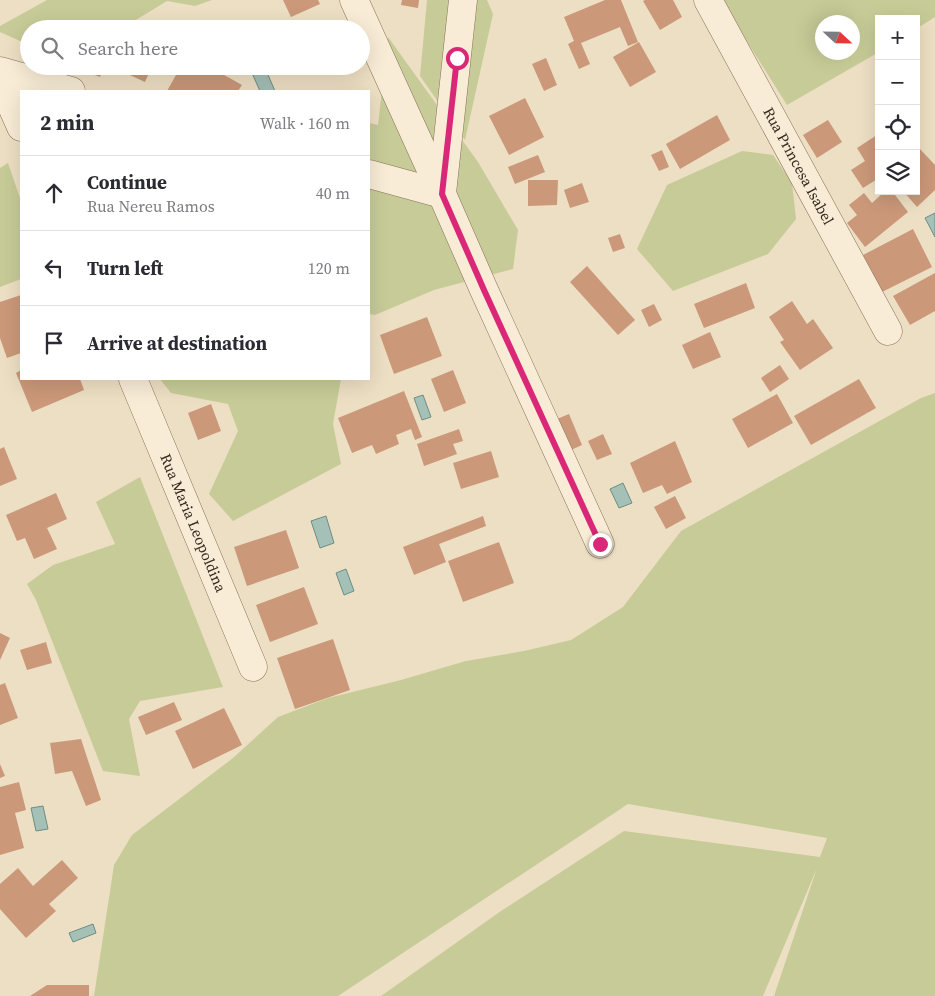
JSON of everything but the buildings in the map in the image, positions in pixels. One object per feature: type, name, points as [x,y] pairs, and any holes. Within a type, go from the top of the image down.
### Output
[{"type":"street","points":[[354,0],[363,20]]},
{"type":"street","points":[[442,194],[463,0]]},
{"type":"street","name":"Rua Princesa Isabel","points":[[708,0],[888,331]]},
{"type":"street","points":[[370,35],[600,544]]},
{"type":"street","points":[[0,72],[67,90]]},
{"type":"street","points":[[0,79],[20,125]]},
{"type":"street","points":[[370,174],[442,194]]},
{"type":"street","name":"Rua Maria Leopoldina","points":[[133,380],[253,667]]},
{"type":"green space","points":[[47,0],[212,0],[195,6],[167,1],[136,20],[20,20],[20,41],[0,32],[0,26]]},
{"type":"green space","points":[[427,0],[487,0],[493,14],[465,140],[420,76]]},
{"type":"green space","points":[[721,0],[935,0],[935,17],[920,26],[920,15],[875,15],[875,54],[787,105]]},
{"type":"green space","points":[[388,37],[478,162],[518,230],[513,269],[434,290],[375,315],[370,314],[370,123],[378,125]]},
{"type":"green space","points":[[742,151],[773,155],[792,183],[796,219],[768,254],[673,291],[637,249],[667,185]]},
{"type":"green space","points":[[8,163],[20,198],[20,279],[0,287],[0,168]]},
{"type":"green space","points":[[161,380],[341,380],[333,424],[341,464],[233,521],[209,494],[238,431],[228,404],[171,393]]},
{"type":"green space","points":[[935,393],[935,996],[774,996],[817,868],[763,996],[381,996],[501,911],[624,831],[820,857],[827,838],[628,804],[338,996],[94,996],[114,865],[132,835],[233,758],[278,717],[328,698],[401,680],[466,661],[524,651],[571,640],[623,607],[681,531],[921,398]]},
{"type":"green space","points":[[140,477],[223,687],[140,701],[129,719],[140,776],[103,771],[36,600],[27,584],[53,565],[115,544],[96,502]]},
{"type":"water","points":[[253,75],[268,75],[275,90],[260,90]]},
{"type":"water","points":[[935,213],[935,237],[925,218]]},
{"type":"water","points":[[423,395],[431,417],[422,420],[414,398]]},
{"type":"water","points":[[623,483],[632,503],[619,508],[610,489]]},
{"type":"water","points":[[326,516],[334,543],[320,548],[311,521]]},
{"type":"water","points":[[346,569],[354,591],[344,595],[336,573]]},
{"type":"water","points":[[43,806],[48,829],[36,831],[31,808]]},
{"type":"water","points":[[93,924],[96,933],[73,942],[69,933]]},
{"type":"route","points":[[457,58],[442,194],[600,544]]}]
